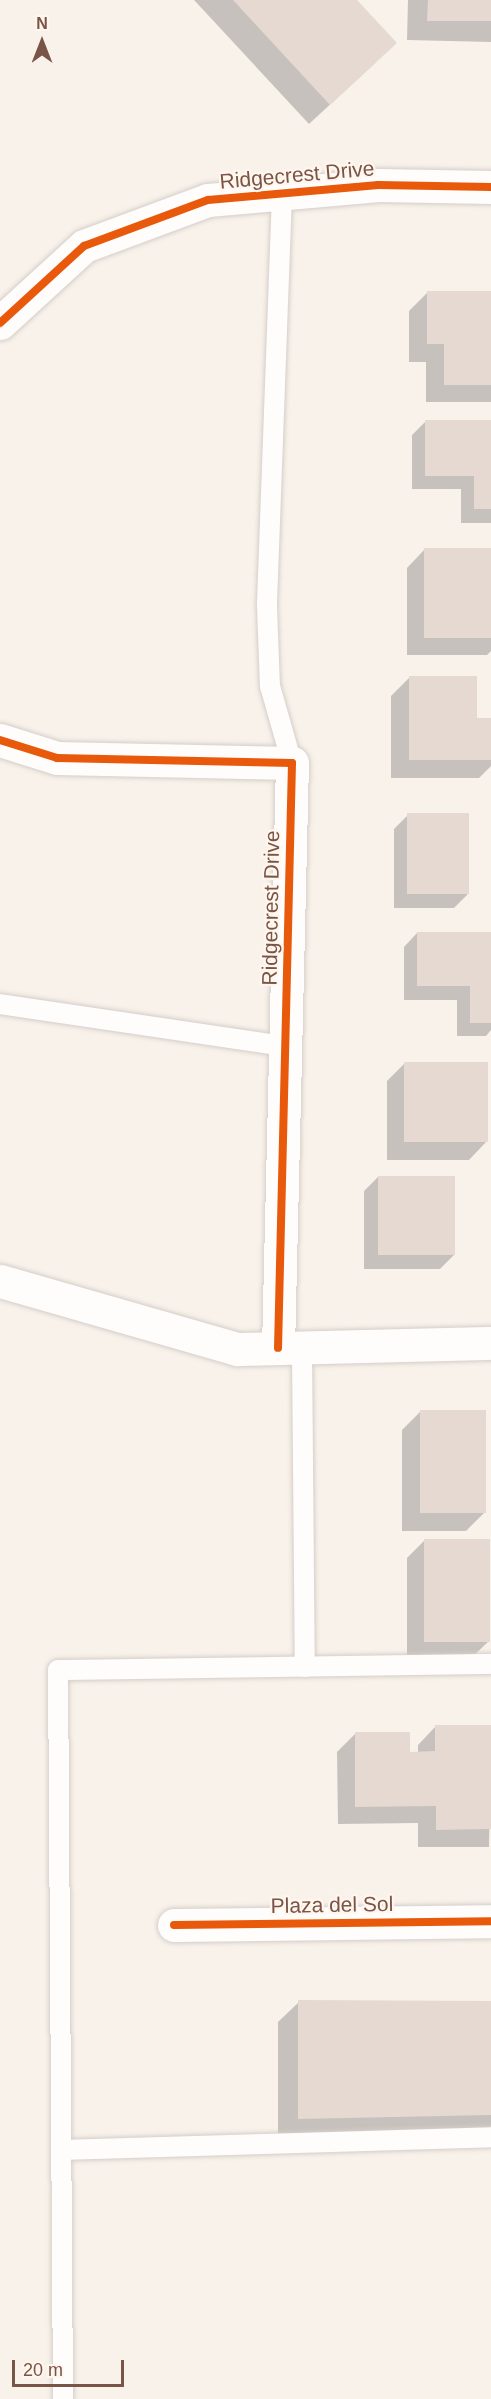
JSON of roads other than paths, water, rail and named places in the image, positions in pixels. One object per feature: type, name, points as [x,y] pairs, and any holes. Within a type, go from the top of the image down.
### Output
[{"type":"street","name":"Ridgecrest Drive","points":[[0,322],[84,246],[208,201],[378,185],[491,187]]},
{"type":"street","points":[[0,740],[57,758],[292,763]]},
{"type":"street","name":"Ridgecrest Drive","points":[[290,1348],[285,1046],[292,763]]},
{"type":"street","points":[[0,1281],[237,1349],[491,1343]]},
{"type":"street","name":"Plaza del Sol","points":[[174,1925],[491,1921]]},
{"type":"lane","points":[[282,194],[267,606],[270,686],[292,763]]},
{"type":"lane","points":[[0,1004],[285,1046]]},
{"type":"lane","points":[[290,1348],[305,1667]]},
{"type":"lane","points":[[63,2399],[58,1670],[491,1664]]},
{"type":"lane","points":[[62,2150],[491,2137]]}]
